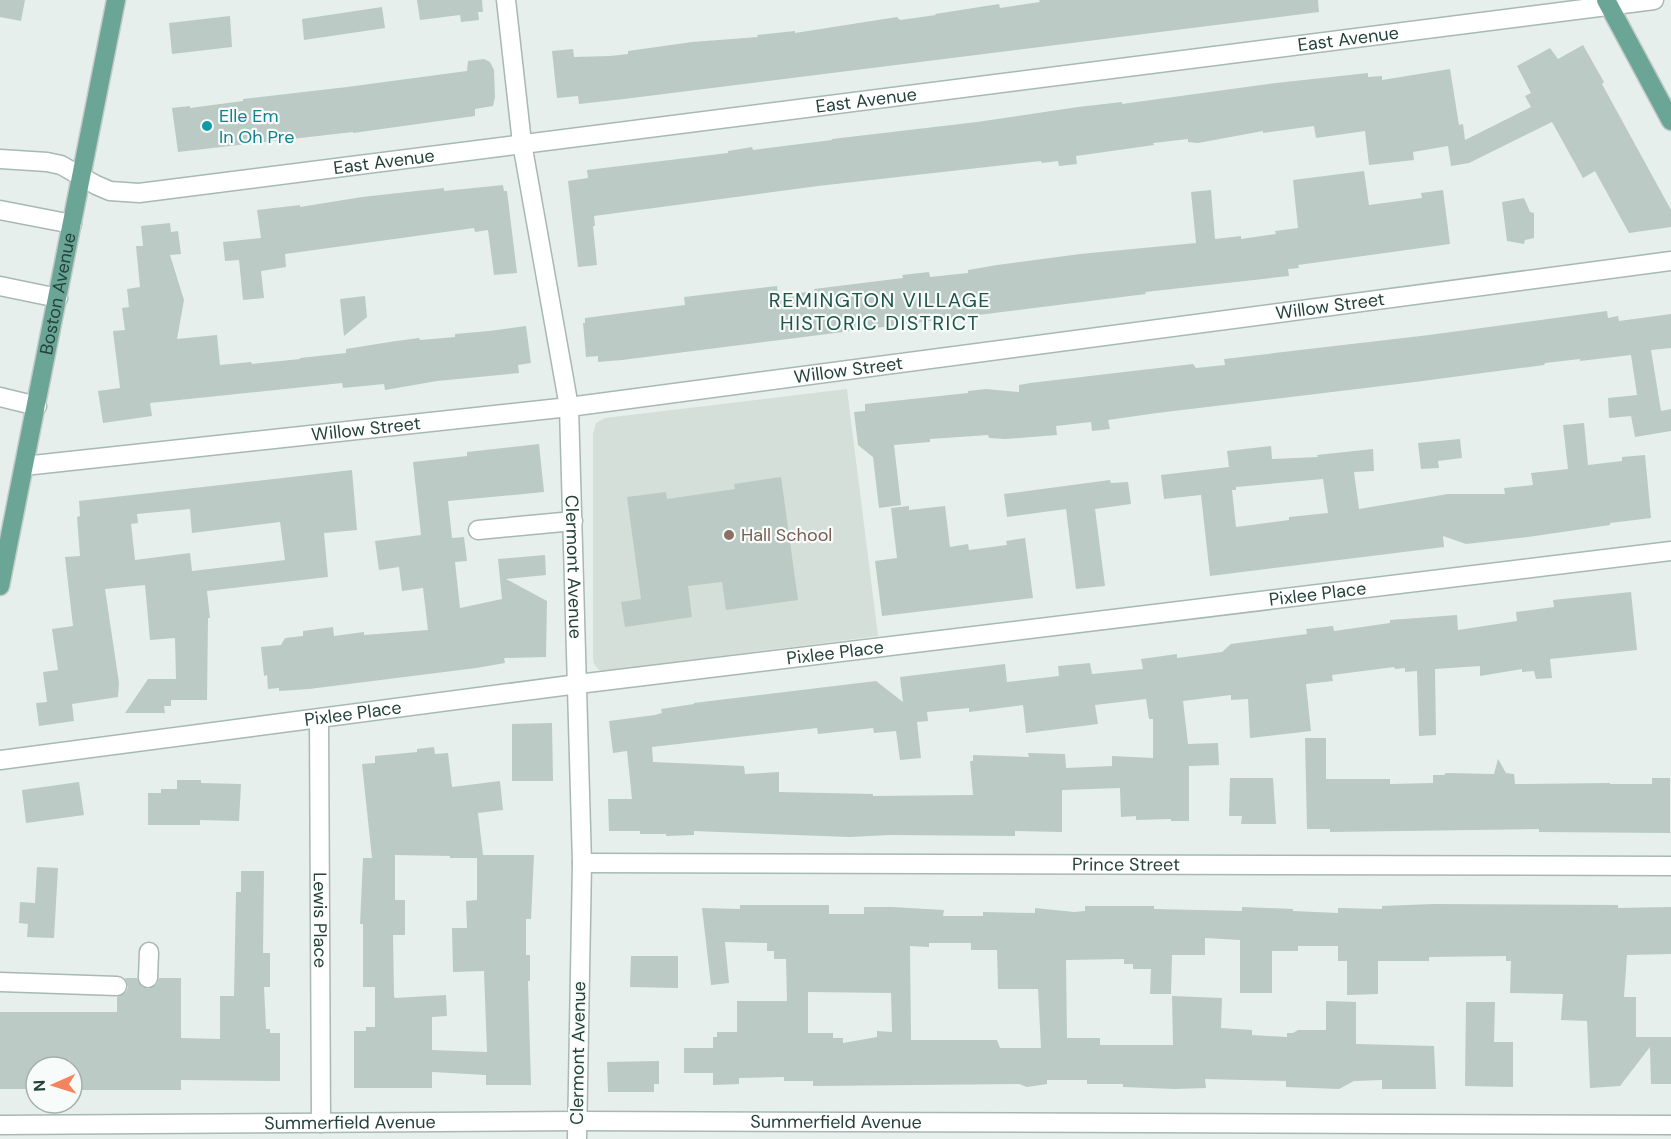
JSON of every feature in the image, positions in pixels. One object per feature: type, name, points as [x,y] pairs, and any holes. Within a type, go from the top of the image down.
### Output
[{"type":"main road","name":"Boston Avenue","points":[[0,586],[4,544],[37,406],[116,0]]},
{"type":"main road","points":[[1607,3],[1671,121]]},
{"type":"street","name":"Clermont Avenue","points":[[506,0],[522,143],[569,407],[582,863],[577,1130]]},
{"type":"street","name":"East Avenue","points":[[0,163],[47,162],[61,165],[110,191],[139,193],[1607,3],[1654,0]]},
{"type":"street","points":[[0,210],[72,224]]},
{"type":"street","name":"Willow Street","points":[[24,466],[569,407],[1671,261]]},
{"type":"street","points":[[0,286],[58,298]]},
{"type":"street","points":[[0,397],[37,406]]},
{"type":"street","points":[[478,530],[573,520]]},
{"type":"street","name":"Pixlee Place","points":[[0,760],[578,684],[1671,551]]},
{"type":"street","name":"Lewis Place","points":[[319,718],[321,1123]]},
{"type":"street","name":"Prince Street","points":[[582,863],[1671,866]]},
{"type":"street","points":[[148,952],[148,978]]},
{"type":"street","points":[[0,982],[117,986]]},
{"type":"street","name":"Summerfield Avenue","points":[[0,1125],[321,1123],[577,1130],[1671,1125]]},
{"type":"shaded area","name":"Hall School","points":[[847,389],[878,636],[602,671],[598,669],[593,658],[593,434],[596,423],[605,418]]},
{"type":"building","points":[[0,0],[25,0],[21,21],[0,17]]},
{"type":"building","points":[[417,0],[482,0],[483,12],[478,12],[479,20],[461,22],[460,15],[420,20]]},
{"type":"building","points":[[1039,0],[1318,0],[1319,12],[624,99],[579,104],[578,96],[557,98],[552,51],[573,49],[574,57],[610,56],[628,54],[628,51],[692,42],[758,37],[757,35],[795,31],[795,33],[897,17],[900,20],[936,15],[999,4],[1000,8],[1040,2]]},
{"type":"building","points":[[382,7],[385,28],[304,40],[302,19]]},
{"type":"building","points":[[230,16],[232,47],[172,54],[169,23]]},
{"type":"building","points":[[1583,45],[1671,210],[1671,227],[1629,233],[1595,171],[1583,178],[1552,122],[1469,163],[1451,166],[1448,146],[1413,152],[1414,160],[1369,165],[1365,131],[1316,138],[1314,126],[1263,133],[1263,131],[1198,143],[1188,142],[1188,139],[1153,143],[1154,145],[1076,156],[1077,164],[1059,166],[1058,161],[1042,163],[1041,161],[818,186],[594,216],[597,265],[578,267],[568,181],[588,178],[587,170],[728,153],[728,151],[752,147],[753,150],[1276,83],[1368,73],[1368,77],[1382,76],[1382,80],[1450,69],[1459,125],[1463,124],[1465,140],[1531,107],[1525,96],[1531,93],[1517,66],[1550,48],[1558,59]]},
{"type":"building","points":[[484,59],[490,62],[494,70],[495,97],[493,106],[475,109],[475,116],[353,133],[178,152],[172,108],[190,106],[190,108],[243,101],[243,99],[467,71],[468,61]]},
{"type":"building","points":[[1364,171],[1369,205],[1422,198],[1421,193],[1443,190],[1450,244],[1298,265],[1299,268],[1288,269],[1289,276],[1145,292],[1146,294],[622,360],[598,362],[598,356],[586,357],[583,323],[585,323],[585,318],[685,305],[684,297],[777,286],[778,296],[903,278],[902,275],[929,272],[930,277],[968,273],[968,270],[997,265],[1080,254],[1196,243],[1191,192],[1211,190],[1215,239],[1241,236],[1241,239],[1276,234],[1275,231],[1298,228],[1293,180]]},
{"type":"building","points":[[503,185],[504,191],[507,191],[517,273],[494,275],[488,230],[475,232],[474,228],[285,254],[286,267],[261,271],[264,298],[243,300],[239,260],[225,261],[223,242],[261,238],[257,210],[300,205],[300,207],[362,197],[444,188],[444,191]]},
{"type":"building","points":[[1524,198],[1530,212],[1534,213],[1534,238],[1525,240],[1524,244],[1507,241],[1502,202]]},
{"type":"building","points":[[170,223],[171,232],[178,231],[181,254],[170,255],[184,300],[177,339],[217,335],[220,365],[300,359],[346,353],[346,349],[396,341],[455,337],[455,334],[526,326],[531,363],[518,365],[519,373],[437,381],[385,390],[384,384],[343,388],[342,383],[150,403],[152,416],[103,423],[98,391],[120,388],[113,331],[125,330],[122,308],[129,307],[127,289],[140,287],[136,246],[143,246],[141,226]]},
{"type":"building","points":[[365,296],[367,317],[344,336],[340,299]]},
{"type":"building","points":[[1607,311],[1608,318],[1618,316],[1619,321],[1671,314],[1671,348],[1651,350],[1661,411],[1671,409],[1671,431],[1635,437],[1631,416],[1609,418],[1608,398],[1637,395],[1631,355],[1545,363],[1544,365],[1415,382],[1157,413],[1108,420],[1110,429],[1092,431],[1091,422],[1056,426],[1057,435],[1005,439],[989,438],[988,435],[930,439],[930,442],[894,445],[901,505],[879,508],[873,457],[858,445],[854,412],[865,411],[865,404],[986,389],[1019,392],[1019,385],[1030,383],[1193,364],[1196,368],[1225,365],[1224,359]]},
{"type":"building","points":[[1584,423],[1588,465],[1622,461],[1622,457],[1645,455],[1651,518],[1466,544],[1443,536],[1444,547],[1210,576],[1201,495],[1164,499],[1161,475],[1229,467],[1227,451],[1271,446],[1272,459],[1318,457],[1317,455],[1373,449],[1374,471],[1354,472],[1359,509],[1448,494],[1505,494],[1504,488],[1533,485],[1531,473],[1568,469],[1563,425]],"holes":[[[1323,479],[1328,513],[1289,517],[1289,520],[1236,527],[1232,490],[1236,490],[1236,487]]]},
{"type":"building","points":[[1460,439],[1462,458],[1438,461],[1439,468],[1421,469],[1418,443]]},
{"type":"building","points":[[539,444],[544,492],[448,501],[452,538],[464,537],[467,561],[455,562],[460,608],[502,599],[498,559],[545,555],[546,575],[506,579],[547,601],[546,657],[504,658],[505,663],[476,668],[309,689],[279,691],[279,688],[268,689],[267,675],[264,676],[261,647],[281,645],[285,638],[303,636],[303,631],[333,627],[334,636],[364,632],[364,635],[428,630],[423,588],[402,591],[399,567],[379,570],[375,541],[421,535],[413,462],[467,456],[467,452]]},
{"type":"building","points":[[352,470],[357,530],[324,533],[328,577],[207,591],[210,618],[208,618],[207,700],[171,700],[171,706],[164,706],[165,713],[125,713],[148,679],[176,679],[175,638],[150,640],[145,585],[105,589],[119,683],[118,697],[72,704],[74,721],[39,726],[36,703],[47,702],[43,672],[58,670],[52,629],[73,626],[65,557],[80,556],[77,517],[80,516],[79,501]],"holes":[[[190,509],[192,533],[280,522],[285,560],[192,571],[190,553],[135,560],[131,524],[138,523],[137,514]]]},
{"type":"building","points":[[781,477],[798,600],[726,610],[722,582],[688,586],[692,617],[625,627],[621,602],[641,599],[627,497],[666,492],[667,499],[735,489],[734,484]]},
{"type":"building","points":[[1110,480],[1111,483],[1128,482],[1131,504],[1095,509],[1105,586],[1076,589],[1066,509],[1007,517],[1004,494]]},
{"type":"building","points":[[909,506],[909,510],[945,506],[950,547],[968,544],[969,550],[1007,545],[1006,541],[1025,538],[1033,598],[882,616],[875,561],[897,558],[891,508]]},
{"type":"building","points":[[1631,592],[1637,650],[1550,659],[1552,678],[1536,679],[1534,671],[1522,672],[1522,669],[1480,676],[1480,666],[1435,669],[1436,735],[1419,736],[1417,671],[1405,672],[1405,668],[1395,669],[1394,667],[1332,675],[1333,681],[1306,684],[1311,731],[1250,738],[1248,699],[1231,700],[1231,695],[1183,701],[1188,744],[1218,743],[1219,765],[1189,766],[1189,821],[1136,820],[1136,816],[1121,817],[1120,788],[1062,790],[1062,832],[1015,831],[1015,836],[849,837],[694,831],[694,835],[666,836],[666,834],[640,834],[640,831],[609,831],[608,799],[632,799],[627,751],[613,753],[609,721],[655,715],[662,713],[661,709],[694,703],[876,681],[903,702],[900,677],[1005,664],[1007,682],[1059,676],[1058,666],[1090,663],[1092,674],[1143,669],[1141,659],[1177,654],[1177,658],[1222,652],[1231,644],[1307,634],[1306,629],[1333,626],[1334,631],[1390,623],[1390,620],[1457,615],[1458,630],[1517,621],[1516,612],[1554,607],[1553,600]],"holes":[[[1146,699],[1149,719],[1153,719],[1153,758],[1112,756],[1112,766],[1066,768],[1065,754],[1028,753],[1029,757],[973,755],[973,761],[970,761],[973,795],[873,796],[873,794],[779,792],[779,772],[745,774],[744,766],[653,762],[652,747],[817,728],[818,734],[873,728],[874,733],[896,731],[900,760],[921,758],[917,722],[928,721],[927,712],[969,708],[969,712],[1023,705],[1026,733],[1098,724],[1095,705]]]},
{"type":"building","points":[[552,723],[553,781],[512,781],[512,724]]},
{"type":"building","points":[[1305,738],[1326,738],[1326,779],[1390,779],[1390,784],[1433,783],[1433,775],[1446,773],[1494,774],[1498,759],[1506,773],[1514,774],[1515,784],[1652,784],[1652,778],[1670,778],[1670,833],[1539,832],[1539,829],[1330,832],[1330,829],[1307,829]]},
{"type":"building","points":[[434,747],[435,754],[448,753],[452,787],[500,781],[503,810],[478,813],[483,855],[534,855],[531,919],[526,919],[526,955],[530,955],[530,981],[528,981],[531,1085],[486,1085],[486,1075],[432,1072],[432,1088],[354,1088],[354,1031],[366,1031],[366,1027],[375,1027],[375,987],[363,987],[363,924],[360,924],[363,858],[372,858],[362,764],[375,763],[375,756],[417,752],[417,749]],"holes":[[[395,855],[450,856],[450,858],[477,858],[477,900],[466,901],[467,928],[452,928],[453,972],[484,971],[487,1052],[432,1050],[432,1017],[447,1016],[446,995],[395,998],[394,996],[393,935],[405,935],[405,900],[395,900]]]},
{"type":"building","points":[[1230,778],[1273,778],[1276,824],[1241,824],[1242,816],[1229,816]]},
{"type":"building","points":[[177,780],[241,784],[239,821],[200,820],[200,825],[148,825],[148,793],[161,793],[161,789],[177,789]]},
{"type":"building","points":[[79,782],[84,815],[26,823],[22,790]]},
{"type":"building","points":[[37,867],[58,868],[54,938],[27,937],[28,924],[19,923],[20,902],[35,903]]},
{"type":"building","points":[[241,871],[264,871],[263,953],[270,953],[270,987],[264,987],[266,1029],[270,1029],[270,1033],[280,1033],[280,1081],[181,1080],[181,1090],[84,1090],[84,1055],[24,1055],[24,1089],[0,1089],[0,1012],[117,1012],[117,997],[126,992],[128,987],[125,978],[137,978],[142,987],[148,989],[157,984],[159,978],[181,978],[181,1038],[220,1039],[220,996],[234,996],[236,892],[241,892]]},
{"type":"building","points":[[1433,904],[1671,907],[1671,954],[1627,955],[1624,997],[1636,997],[1636,1037],[1671,1037],[1671,1084],[1651,1084],[1650,1047],[1620,1086],[1590,1088],[1587,1021],[1561,1020],[1563,994],[1510,993],[1511,961],[1506,961],[1506,956],[1429,957],[1429,961],[1378,961],[1378,994],[1347,995],[1347,961],[1338,961],[1338,946],[1298,946],[1298,951],[1272,951],[1272,993],[1240,993],[1240,940],[1205,938],[1205,955],[1172,955],[1171,994],[1150,994],[1151,969],[1133,969],[1133,964],[1124,964],[1124,959],[1066,960],[1067,1038],[1100,1038],[1100,1045],[1173,1045],[1172,996],[1222,998],[1221,1028],[1252,1030],[1252,1035],[1287,1037],[1287,1033],[1298,1030],[1326,1030],[1326,1001],[1356,1002],[1356,1044],[1434,1046],[1436,1089],[1382,1089],[1382,1080],[1354,1081],[1339,1089],[1286,1087],[1286,1081],[1205,1079],[1206,1088],[1175,1089],[1123,1087],[1123,1084],[1087,1084],[1087,1080],[1047,1080],[1047,1084],[1027,1087],[1019,1084],[813,1086],[813,1081],[784,1081],[784,1077],[739,1078],[739,1084],[713,1085],[713,1073],[684,1073],[684,1048],[713,1048],[713,1037],[717,1037],[717,1032],[737,1032],[737,1001],[787,1001],[786,959],[774,959],[774,951],[767,951],[767,943],[725,942],[729,983],[711,985],[702,908],[740,909],[740,905],[829,905],[829,914],[864,914],[864,907],[892,907],[944,910],[943,916],[983,916],[983,912],[1035,913],[1035,908],[1085,911],[1085,906],[1154,906],[1154,909],[1242,911],[1242,907],[1338,913],[1338,908],[1382,909],[1382,906]],"holes":[[[929,943],[971,943],[971,950],[997,950],[998,989],[1038,989],[1041,1048],[1000,1048],[997,1040],[911,1040],[910,946],[929,947]],[[808,992],[891,993],[892,1032],[877,1031],[877,1037],[843,1043],[843,1038],[833,1038],[833,1033],[808,1033]]]},
{"type":"building","points":[[631,956],[678,956],[678,988],[630,987]]},
{"type":"building","points":[[1466,1002],[1495,1002],[1494,1042],[1513,1042],[1513,1087],[1465,1086]]},
{"type":"building","points":[[659,1061],[659,1084],[654,1084],[654,1092],[608,1092],[607,1062]]},
{"type":"place","name":"Elle Em In Oh Pre","points":[[207,126]]},
{"type":"place","name":"Hall School","points":[[729,535]]},
{"type":"district","name":"REMINGTON VILLAGE HISTORIC DISTRICT","points":[[880,312]]}]
